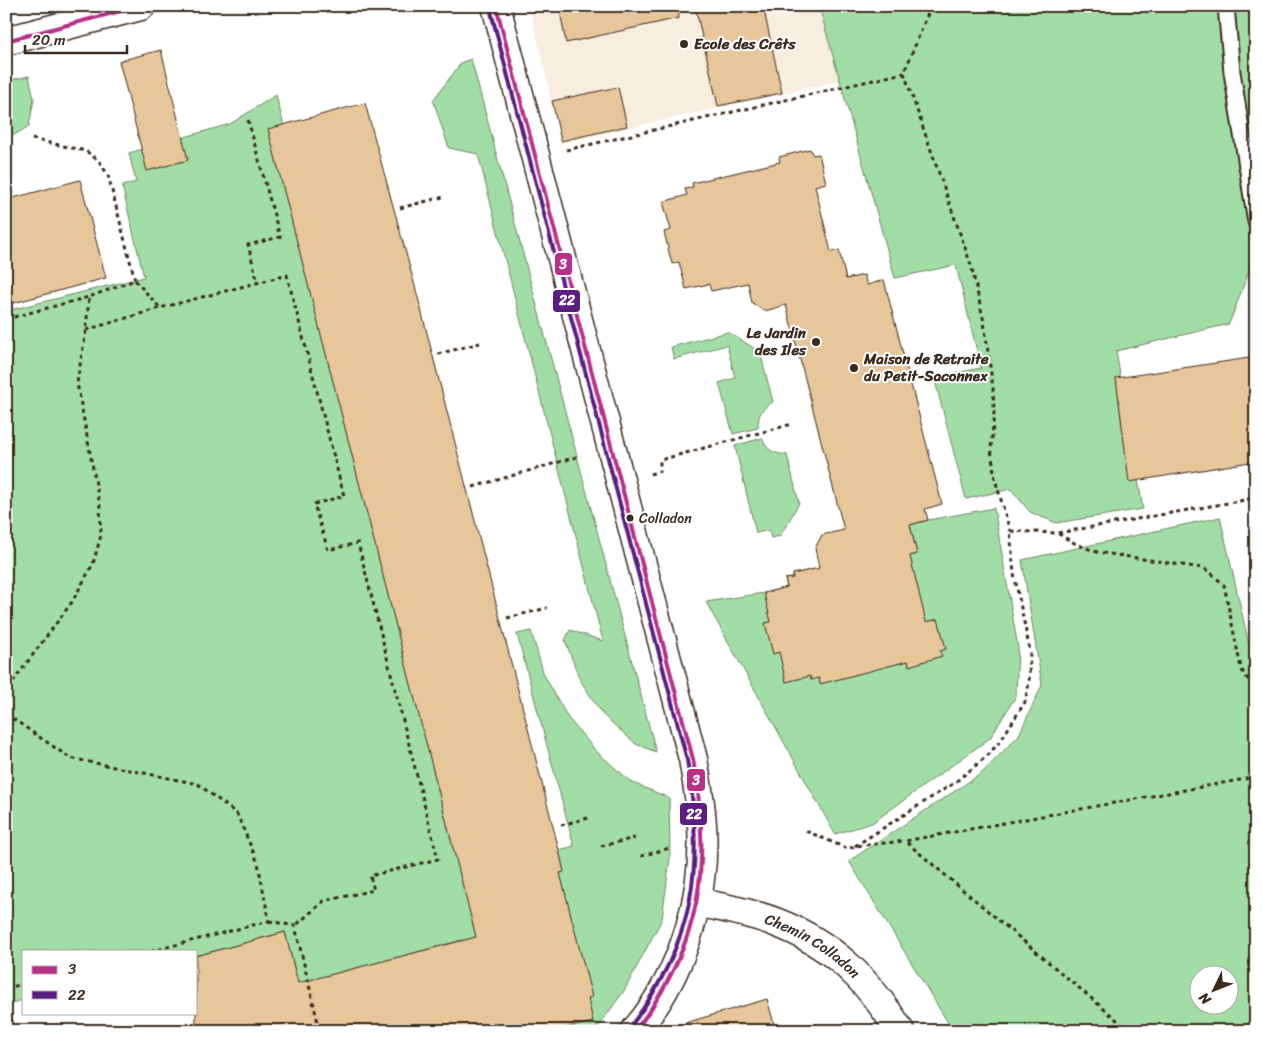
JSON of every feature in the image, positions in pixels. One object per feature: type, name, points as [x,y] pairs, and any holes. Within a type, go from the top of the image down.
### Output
[{"type":"street","points":[[6,41],[141,6]]},
{"type":"street","points":[[496,6],[693,759],[701,813],[702,849],[697,902],[684,948],[672,974],[635,1031]]},
{"type":"street","name":"Chemin Colladon","points":[[697,902],[773,921],[806,935],[839,958],[867,984],[886,1008],[900,1031]]},
{"type":"lane","points":[[1226,6],[1232,72],[1256,222]]},
{"type":"path","points":[[806,831],[848,849],[946,788],[989,754],[1001,740],[1012,726],[1025,702],[1029,683],[1030,651],[1014,574],[1010,531],[995,479],[992,449],[993,388],[984,322],[973,274],[904,73],[930,6]]},
{"type":"path","points":[[561,151],[904,73]]},
{"type":"path","points":[[248,120],[280,237],[248,245],[258,283]]},
{"type":"path","points":[[32,138],[86,151],[99,161],[108,175],[135,280],[160,308]]},
{"type":"path","points":[[400,208],[443,197]]},
{"type":"path","points":[[86,330],[160,308],[287,275],[344,496],[314,504],[328,550],[358,543],[438,859],[370,876],[374,890],[324,902],[295,926]]},
{"type":"path","points":[[6,319],[88,297],[135,280]]},
{"type":"path","points":[[6,691],[72,602],[93,564],[101,535],[100,506],[77,383],[86,330],[88,297]]},
{"type":"path","points":[[438,354],[480,343]]},
{"type":"path","points":[[645,476],[660,471],[660,460],[792,424]]},
{"type":"path","points":[[473,487],[576,457]]},
{"type":"path","points":[[1010,531],[1058,533],[1256,498]]},
{"type":"path","points":[[1058,533],[1076,544],[1097,552],[1202,568],[1214,575],[1224,584],[1241,668],[1245,676],[1256,687]]},
{"type":"path","points":[[507,618],[547,608]]},
{"type":"path","points":[[6,714],[70,758],[198,784],[237,814],[258,862],[269,921]]},
{"type":"path","points":[[854,846],[905,841],[1256,777]]},
{"type":"path","points":[[562,824],[592,817]]},
{"type":"path","points":[[600,846],[635,838]]},
{"type":"path","points":[[905,841],[1130,1031]]},
{"type":"path","points":[[641,856],[670,848]]},
{"type":"path","points":[[156,950],[269,921],[295,926]]},
{"type":"path","points":[[295,926],[320,1031]]},
{"type":"path","points":[[6,988],[22,984]]},
{"type":"shaded area","name":"Ecole des Crêts","points":[[530,6],[819,6],[839,81],[561,143]]},
{"type":"green space","points":[[819,6],[1256,6],[1256,252],[1229,324],[1116,351],[1143,509],[1056,523],[1030,512],[1011,489],[966,499],[934,377],[981,368],[956,265],[895,278]]},
{"type":"green space","points":[[471,59],[656,752],[636,744],[603,715],[580,680],[565,640],[570,630],[603,641],[478,154],[449,148],[433,100],[462,62]]},
{"type":"green space","points":[[29,76],[34,99],[29,126],[16,134],[6,136],[6,81]]},
{"type":"green space","points":[[276,95],[374,479],[491,890],[564,872],[559,850],[574,846],[517,634],[531,631],[544,675],[568,718],[597,752],[631,782],[669,798],[670,858],[662,919],[624,991],[595,1031],[551,1031],[588,998],[592,997],[488,938],[464,944],[462,940],[298,984],[285,932],[198,955],[198,950],[22,950],[22,1000],[6,1004],[6,311],[144,277],[122,186],[136,182],[129,153],[230,124]]},
{"type":"green space","points":[[728,332],[760,352],[773,402],[761,412],[758,428],[733,434],[719,383],[735,378],[727,345],[674,359],[671,347]]},
{"type":"green space","points":[[762,438],[771,451],[787,455],[799,503],[780,536],[771,538],[769,530],[756,533],[735,446]]},
{"type":"green space","points":[[994,508],[1018,648],[1016,696],[990,738],[872,823],[835,834],[706,602],[764,593],[787,587],[785,579],[793,578],[793,574],[908,548],[910,556],[917,554],[910,525]]},
{"type":"green space","points":[[1220,517],[1256,675],[1256,1031],[953,1031],[849,861],[982,773],[1019,735],[1042,685],[1022,560]]},
{"type":"building","points":[[559,6],[678,6],[679,18],[566,43]]},
{"type":"building","points":[[695,6],[763,6],[782,93],[718,106]]},
{"type":"building","points":[[161,50],[188,160],[147,171],[119,61]]},
{"type":"building","points":[[618,87],[627,126],[561,141],[552,101]]},
{"type":"building","points":[[365,103],[416,290],[559,850],[564,872],[560,873],[592,997],[588,998],[593,1022],[551,1031],[334,1031],[332,1025],[308,1031],[196,1031],[196,1014],[198,1014],[198,955],[285,932],[298,983],[476,937],[268,129]]},
{"type":"building","points":[[810,149],[813,155],[819,154],[826,183],[815,186],[831,252],[839,250],[846,279],[864,275],[867,285],[884,280],[942,504],[925,509],[928,520],[910,525],[917,554],[910,556],[926,622],[938,619],[946,649],[940,651],[942,656],[909,666],[908,661],[820,684],[819,678],[811,680],[810,676],[786,682],[779,652],[773,654],[765,623],[771,622],[764,593],[787,587],[785,579],[793,578],[793,574],[819,568],[815,548],[822,535],[844,530],[786,305],[765,311],[752,303],[748,283],[711,291],[709,284],[686,289],[679,262],[672,264],[664,232],[671,230],[663,202],[687,195],[685,189],[693,187],[692,183],[780,162],[779,157]]},
{"type":"building","points":[[80,180],[106,278],[6,305],[6,200]]},
{"type":"building","points":[[1256,357],[1256,461],[1129,482],[1116,378]]},
{"type":"building","points":[[767,999],[776,1031],[686,1031],[685,1023]]},
{"type":"transit line","name":"3","points":[[6,41],[140,6]]},
{"type":"transit line","name":"3","points":[[496,6],[693,759],[699,798],[701,869],[688,935],[675,967],[658,999],[635,1031]]},
{"type":"transit line","name":"22","points":[[490,8],[687,760],[695,834],[694,868],[690,901],[669,964],[652,995],[630,1027]]},
{"type":"place","name":"Ecole des Crêts","points":[[684,44]]},
{"type":"place","name":"Le Jardin des Iles","points":[[816,342]]},
{"type":"place","name":"Maison de Retraite du Petit-Saconnex","points":[[854,368]]},
{"type":"place","name":"Colladon","points":[[630,518]]}]
